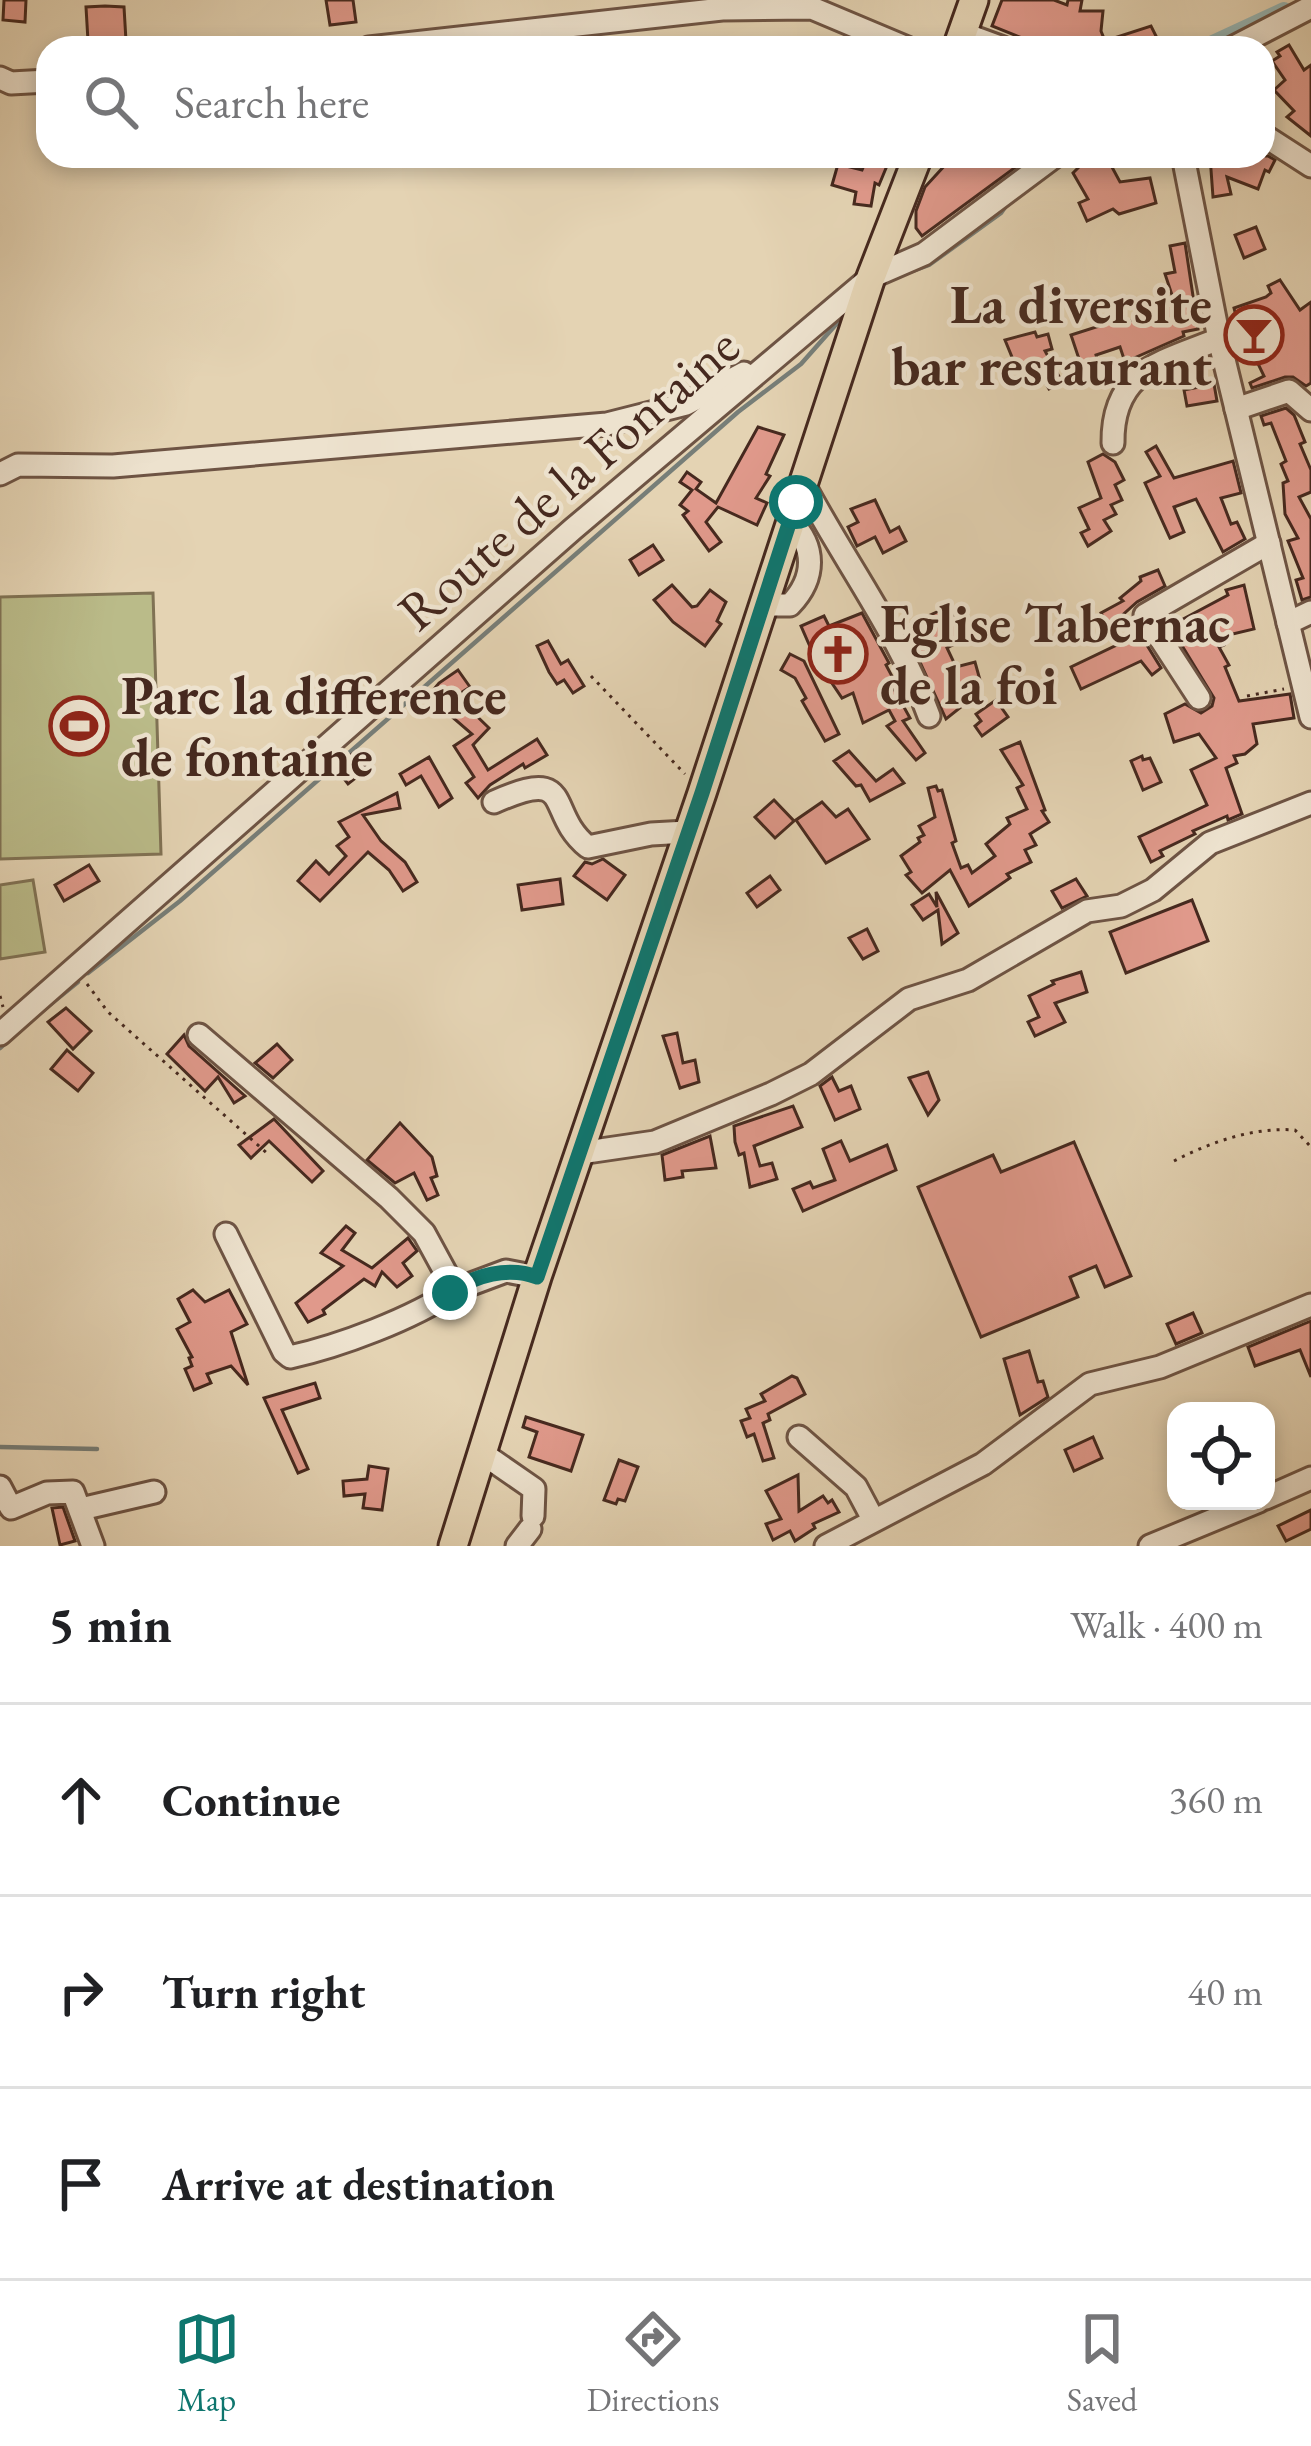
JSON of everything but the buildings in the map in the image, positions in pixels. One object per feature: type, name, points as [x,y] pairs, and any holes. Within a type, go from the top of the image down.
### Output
[{"type":"main road","points":[[961,36],[974,0]]},
{"type":"main road","points":[[453,1546],[537,1277],[871,277],[913,168]]},
{"type":"street","points":[[464,36],[719,4],[826,7],[883,36]]},
{"type":"street","points":[[1256,36],[1311,8]]},
{"type":"street","points":[[0,78],[36,81]]},
{"type":"street","points":[[1275,143],[1311,166]]},
{"type":"street","name":"Route de la Fontaine","points":[[0,1034],[573,529],[871,277],[924,254],[1039,168]]},
{"type":"street","points":[[1185,168],[1219,339],[1311,717]]},
{"type":"street","points":[[1112,443],[1115,406],[1150,368],[1219,339]]},
{"type":"street","points":[[6,466],[157,463],[607,424],[686,404],[777,358]]},
{"type":"street","points":[[1236,409],[1288,391],[1311,410]]},
{"type":"street","points":[[803,483],[912,669],[929,716]]},
{"type":"street","points":[[1198,698],[1145,615],[1269,543]]},
{"type":"street","points":[[1288,623],[1311,612]]},
{"type":"street","points":[[494,802],[524,789],[547,789],[557,796],[576,835],[588,847],[687,832]]},
{"type":"street","points":[[580,1153],[655,1142],[771,1094],[811,1074],[909,999],[968,980],[1088,911],[1112,909],[1137,898],[1234,831],[1311,803]]},
{"type":"street","points":[[199,1035],[389,1198],[424,1233],[457,1288]]},
{"type":"street","points":[[226,1234],[290,1357],[314,1352],[427,1306],[492,1274],[518,1271],[537,1277]]},
{"type":"street","points":[[826,1546],[983,1464],[1090,1384],[1160,1366],[1311,1305]]},
{"type":"street","points":[[799,1437],[856,1487],[873,1519]]},
{"type":"street","points":[[482,1453],[534,1489],[527,1530]]},
{"type":"street","points":[[1275,1494],[1311,1478]]},
{"type":"street","points":[[0,1487],[11,1508],[47,1493],[74,1492],[93,1546]]},
{"type":"street","points":[[82,1509],[154,1492]]},
{"type":"street","points":[[1150,1546],[1237,1510]]},
{"type":"path","points":[[591,676],[702,793]]},
{"type":"path","points":[[1247,696],[1304,686]]},
{"type":"path","points":[[75,968],[108,1012],[268,1154]]},
{"type":"path","points":[[1174,1161],[1268,1128],[1294,1130],[1311,1147]]},
{"type":"green space","name":"Parc la difference de fontaine","points":[[153,593],[161,854],[0,859],[0,597]]},
{"type":"green space","points":[[33,880],[45,952],[0,959],[0,885]]},
{"type":"waterway","points":[[1228,36],[1284,10]]},
{"type":"waterway","points":[[899,276],[929,265],[1008,203]]},
{"type":"waterway","points":[[88,973],[180,901],[738,412],[801,364],[840,320]]},
{"type":"waterway","points":[[41,1012],[78,982]]},
{"type":"waterway","points":[[0,1048],[10,1039]]},
{"type":"waterway","points":[[0,1447],[97,1449]]},
{"type":"place","name":"La diversite bar restaurant","points":[[1254,335]]},
{"type":"place","name":"Eglise Tabernac de la foi","points":[[838,654]]},
{"type":"place","name":"Parc la difference de fontaine","points":[[79,726]]},
{"type":"route","points":[[450,1293],[506,1271],[537,1277],[796,502]]}]
